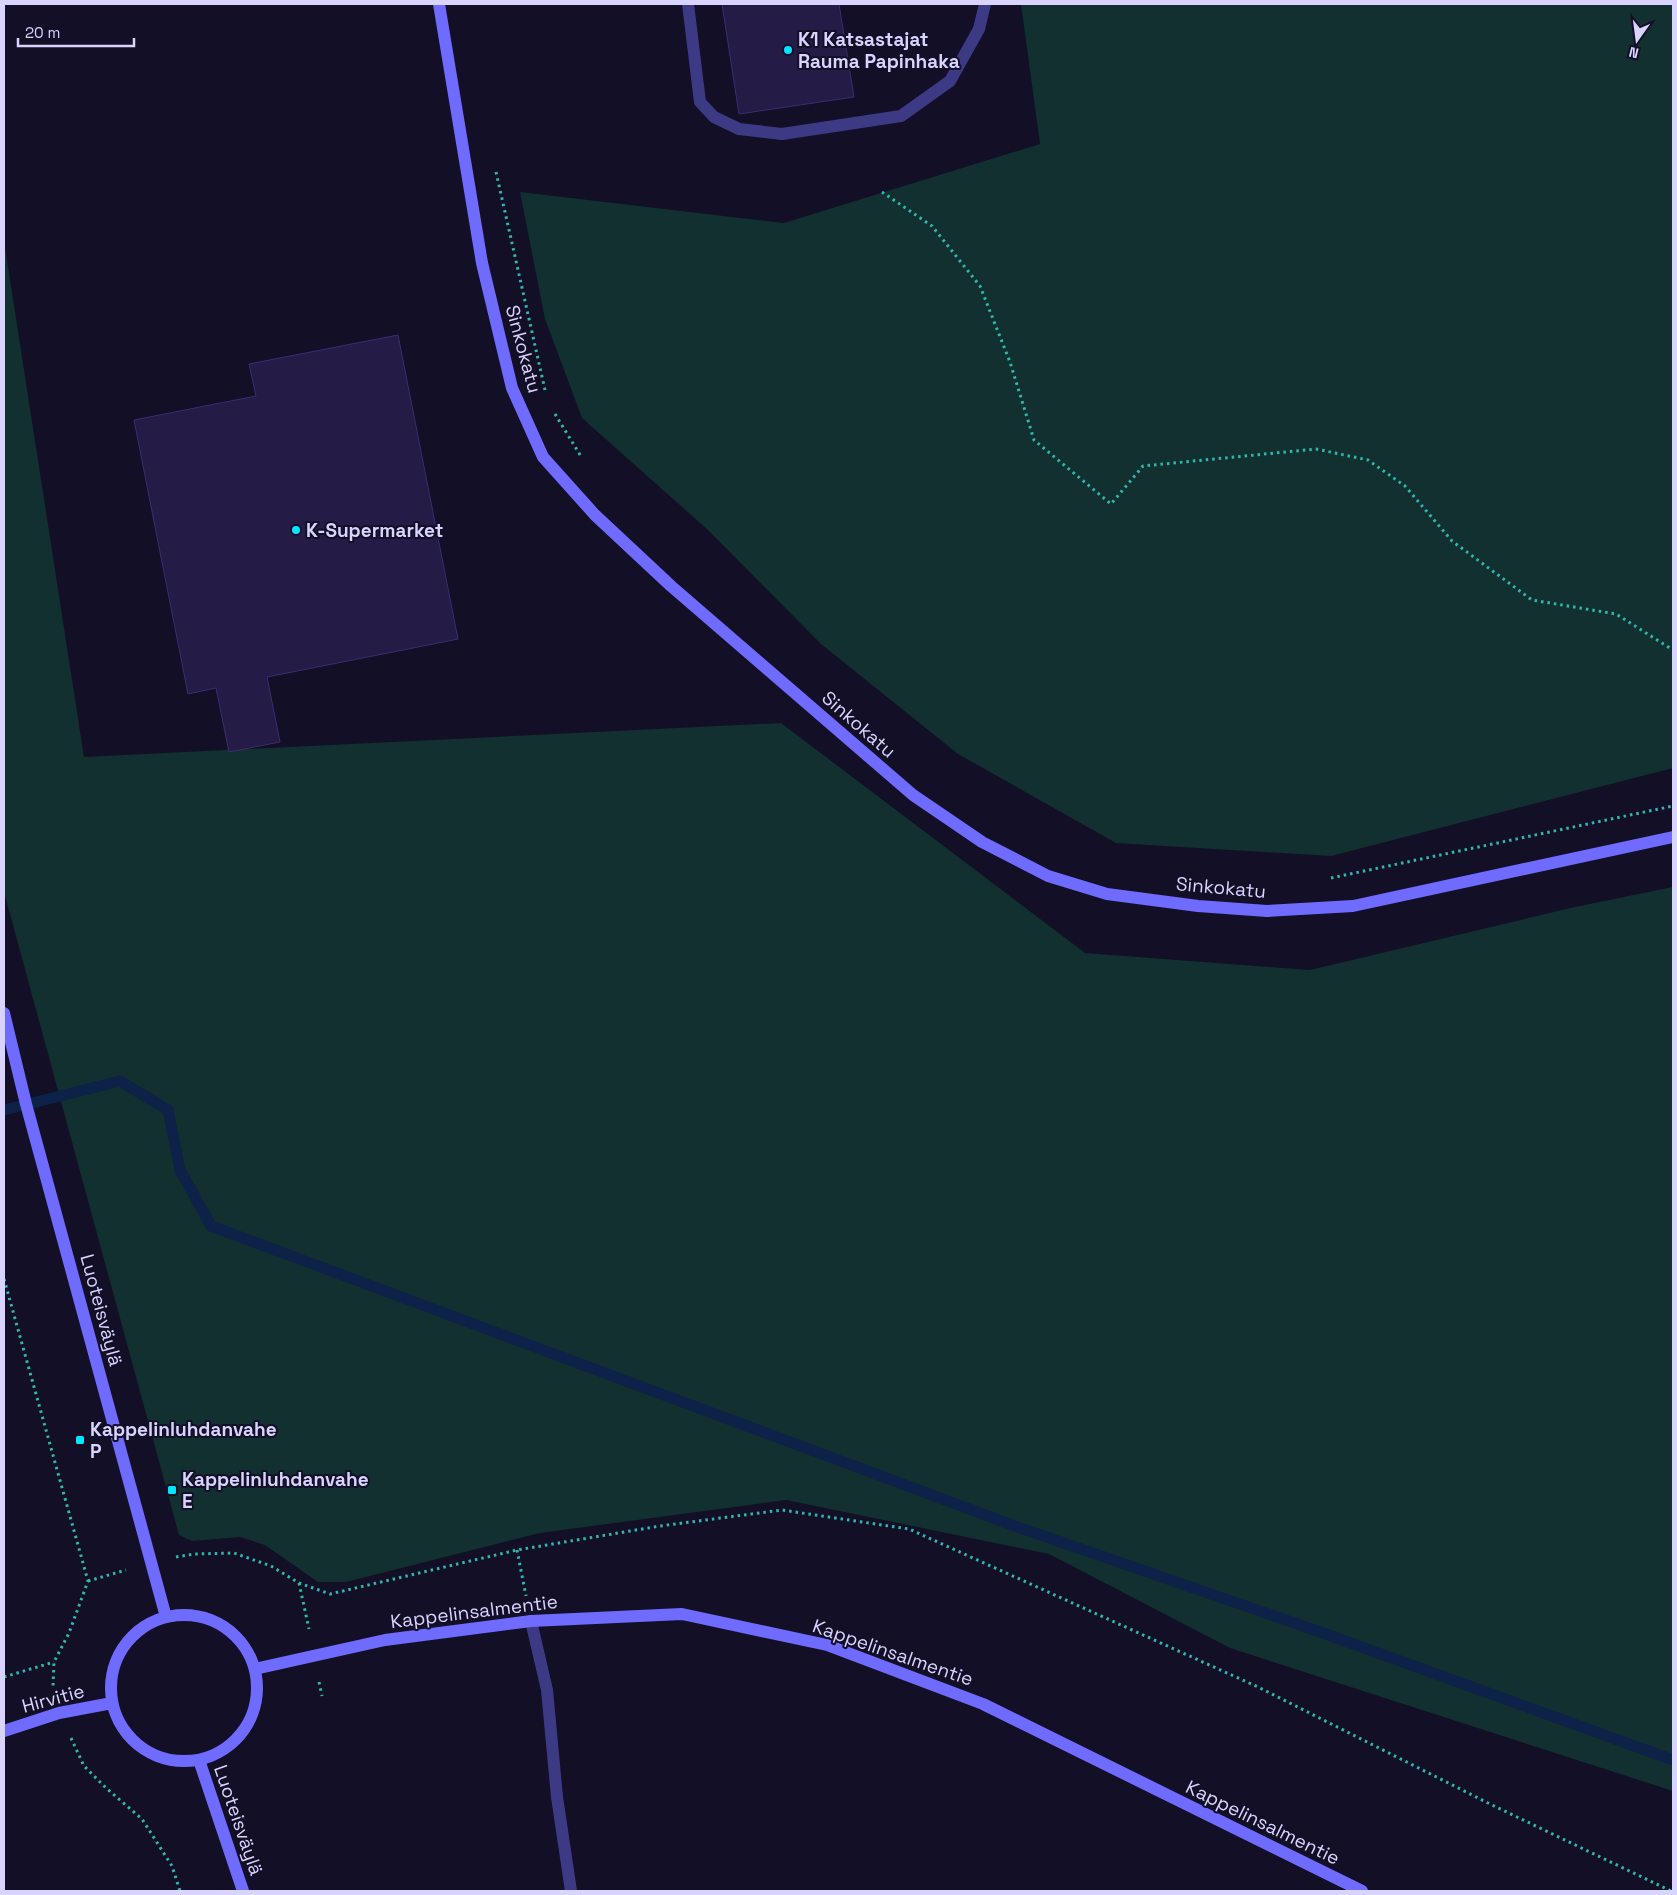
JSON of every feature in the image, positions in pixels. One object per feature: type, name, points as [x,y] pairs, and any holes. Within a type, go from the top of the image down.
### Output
[{"type":"main road","name":"Sinkokatu","points":[[439,4],[482,263],[512,388],[543,457],[595,515],[671,586],[913,795],[982,842],[1048,876],[1107,894],[1198,906],[1267,911],[1353,906],[1673,837]]},
{"type":"main road","name":"Luoteisväylä","points":[[4,1013],[166,1617]]},
{"type":"main road","name":"Kappelinsalmentie","points":[[255,1668],[385,1640],[532,1621],[682,1614],[826,1645],[983,1704],[1362,1891]]},
{"type":"main road","points":[[200,1616],[224,1626],[237,1637],[251,1658],[255,1668],[259,1682],[256,1705],[246,1729],[223,1751],[199,1760],[173,1761],[148,1752],[121,1726],[112,1703],[112,1672],[122,1649],[143,1627],[166,1617],[200,1616]]},
{"type":"main road","name":"Hirvitie","points":[[4,1731],[59,1713],[112,1703]]},
{"type":"main road","name":"Luoteisväylä","points":[[199,1760],[243,1891]]},
{"type":"lane","points":[[688,4],[700,102],[714,117],[739,129],[782,134],[901,116],[950,81],[979,29],[985,4]]},
{"type":"lane","points":[[532,1621],[547,1690],[557,1797],[571,1891]]},
{"type":"path","points":[[495,165],[547,400]]},
{"type":"path","points":[[882,192],[932,226],[980,286],[1010,362],[1034,440],[1111,504],[1143,466],[1316,449],[1368,460],[1405,486],[1452,541],[1532,600],[1616,614],[1673,650]]},
{"type":"path","points":[[552,408],[584,460]]},
{"type":"path","points":[[1321,880],[1673,806]]},
{"type":"path","points":[[4,1279],[88,1581],[69,1633],[54,1662],[53,1689],[59,1713],[84,1766],[106,1788],[142,1818],[172,1866],[180,1891]]},
{"type":"path","points":[[88,1581],[151,1562],[194,1554],[234,1553],[270,1566],[299,1583],[330,1594],[517,1550],[660,1526],[782,1510],[909,1529],[1258,1688],[1671,1891]]},
{"type":"path","points":[[517,1550],[532,1621]]},
{"type":"path","points":[[4,1677],[54,1662]]},
{"type":"green space","points":[[1021,4],[1673,4],[1673,768],[1331,856],[1116,843],[958,754],[821,644],[708,530],[582,418],[545,319],[520,192],[784,223],[1040,144]]},
{"type":"green space","points":[[4,241],[84,757],[781,723],[1085,953],[1310,970],[1575,907],[1673,887],[1673,1791],[1230,1648],[1049,1554],[786,1500],[540,1533],[346,1582],[318,1582],[265,1545],[240,1537],[192,1541],[179,1535],[4,892]]},
{"type":"building","name":"K1 Katsastajat Rauma Papinhaka","points":[[722,4],[839,4],[854,97],[739,114]]},
{"type":"building","name":"K-Supermarket","points":[[398,335],[458,639],[267,677],[280,742],[229,752],[216,688],[188,694],[134,420],[256,396],[249,364]]},
{"type":"waterway","points":[[4,1110],[120,1081],[168,1110],[180,1170],[211,1226],[1012,1525],[1323,1633],[1673,1760]]},
{"type":"place","name":"K1 Katsastajat Rauma Papinhaka","points":[[788,50]]},
{"type":"place","name":"K-Supermarket","points":[[296,530]]},
{"type":"place","name":"Kappelinluhdanvahe P","points":[[80,1440]]},
{"type":"place","name":"Kappelinluhdanvahe E","points":[[172,1490]]}]
